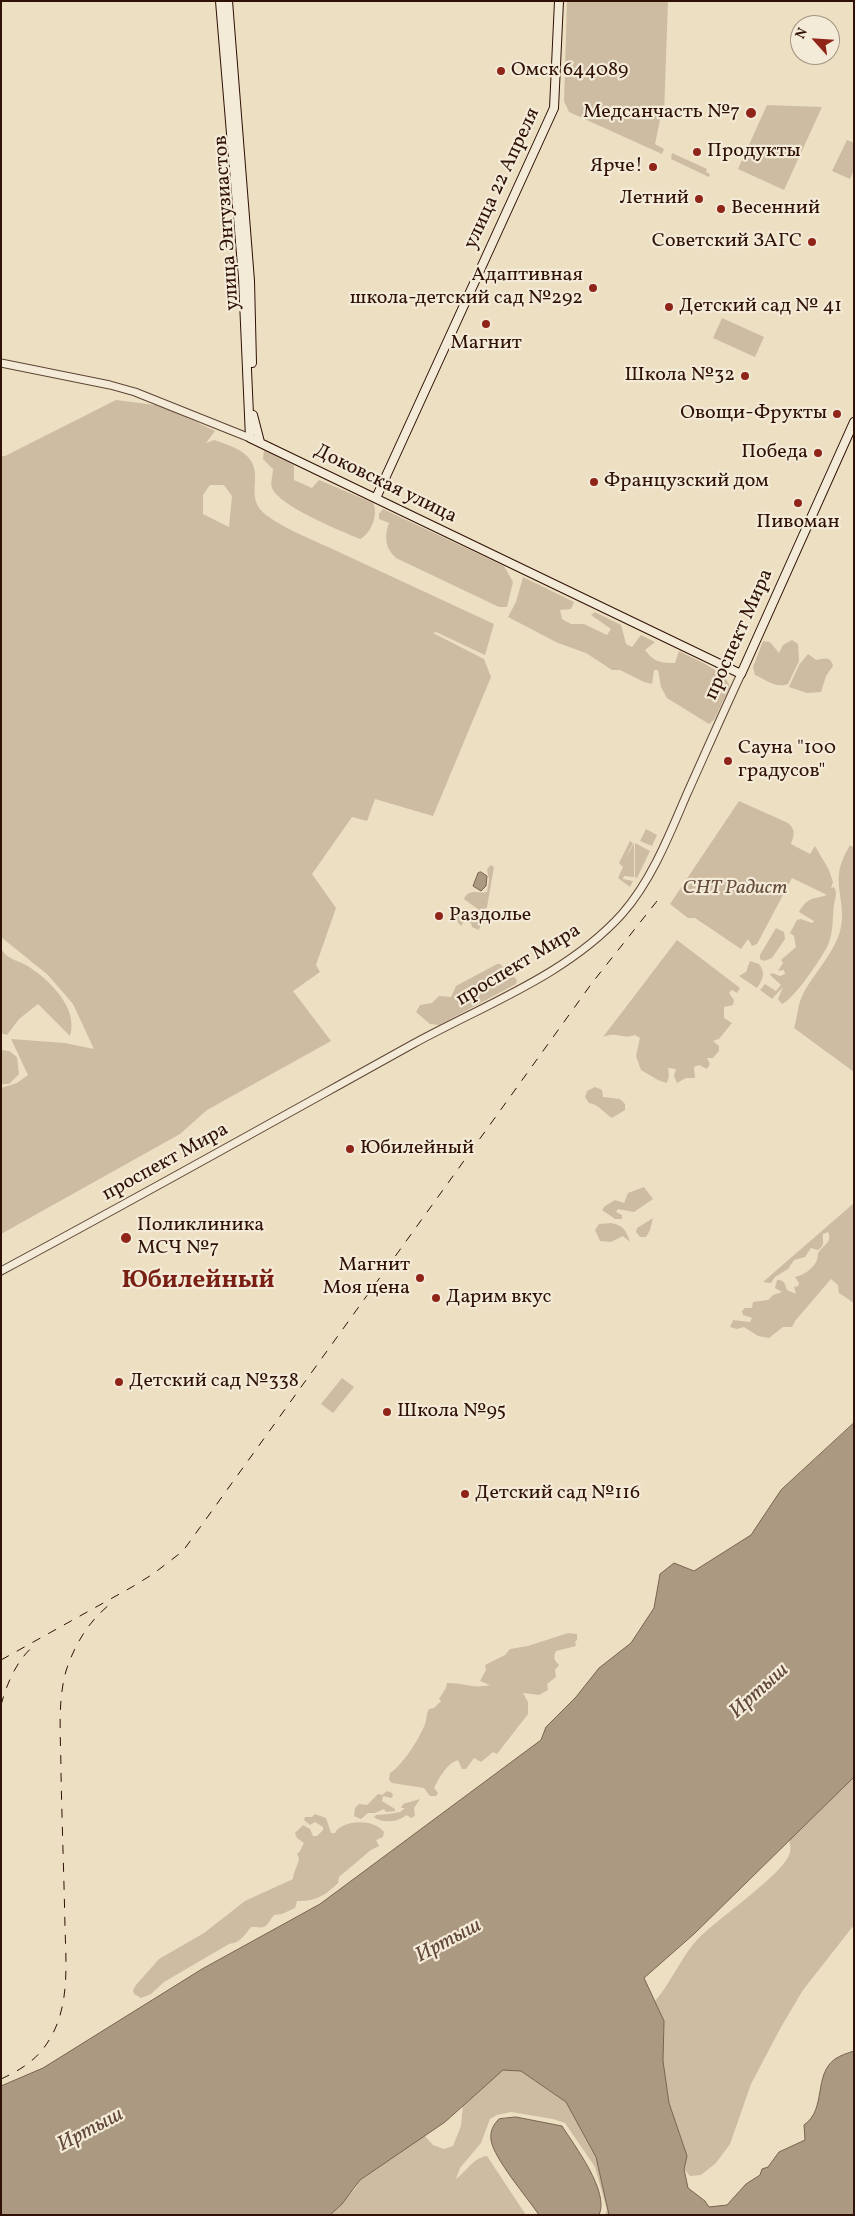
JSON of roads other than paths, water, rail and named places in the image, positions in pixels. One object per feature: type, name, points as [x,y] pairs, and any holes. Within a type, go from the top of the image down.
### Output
[{"type":"main road","name":"улица Энтузиастов","points":[[220,1],[243,278],[250,438]]},
{"type":"main road","name":"улица Энтузиастов","points":[[228,1],[250,281],[253,420],[260,442]]},
{"type":"main road","name":"улица 22 Апреля","points":[[376,498],[554,108],[559,1]]},
{"type":"main road","name":"проспект Мира","points":[[741,674],[854,422]]},
{"type":"main road","name":"Доковская улица","points":[[250,438],[741,674]]},
{"type":"street","name":"Доковская улица","points":[[1,363],[110,385],[134,392],[250,438]]},
{"type":"street","name":"проспект Мира","points":[[1,1271],[413,1044],[519,989],[564,963],[594,941],[624,912],[648,876],[678,815],[741,674]]},
{"type":"water","points":[[481,872],[487,876],[486,886],[481,891],[473,886],[478,873]]},
{"type":"water","name":"Иртыш","points":[[854,1423],[854,1777],[694,1934],[644,1978],[664,2021],[663,2061],[669,2103],[687,2156],[684,2169],[688,2188],[705,2201],[709,2207],[727,2205],[746,2184],[760,2175],[762,2169],[768,2167],[779,2152],[805,2140],[804,2125],[811,2118],[815,2110],[824,2074],[828,2066],[835,2059],[854,2051],[854,2215],[609,2215],[596,2157],[566,2102],[521,2071],[503,2070],[445,2122],[360,2180],[342,2204],[330,2215],[1,2215],[1,2086],[43,2068],[202,1969],[320,1904],[541,1740],[546,1727],[576,1697],[599,1668],[631,1643],[654,1608],[660,1574],[674,1563],[694,1571],[751,1535],[781,1490]]},
{"type":"water","points":[[516,2117],[562,2126],[582,2156],[600,2194],[601,2205],[599,2215],[539,2215],[504,2167],[493,2148],[491,2140],[492,2128],[499,2119]]},
{"type":"railway","points":[[1,1660],[132,1587],[183,1551],[592,983],[661,896]]},
{"type":"railway","points":[[1,2079],[26,2065],[45,2046],[55,2029],[63,2005],[66,1966],[60,1734],[61,1696],[66,1671],[73,1653],[88,1627],[109,1605]]},
{"type":"railway","points":[[1,1705],[13,1672],[23,1657],[35,1645]]},
{"type":"place","name":"Омск 644089","points":[[501,71]]},
{"type":"place","name":"Медсанчасть №7","points":[[751,113]]},
{"type":"place","name":"Продукты","points":[[697,152]]},
{"type":"place","name":"Ярче!","points":[[653,167]]},
{"type":"place","name":"Летний","points":[[699,199]]},
{"type":"place","name":"Весенний","points":[[721,209]]},
{"type":"place","name":"Советский ЗАГС","points":[[812,242]]},
{"type":"place","name":"Адаптивная школа-детский сад №292","points":[[593,288]]},
{"type":"place","name":"Детский сад № 41","points":[[669,307]]},
{"type":"place","name":"Магнит","points":[[486,324]]},
{"type":"place","name":"Школа №32","points":[[745,376]]},
{"type":"place","name":"Овощи-Фрукты","points":[[837,414]]},
{"type":"place","name":"Победа","points":[[818,453]]},
{"type":"place","name":"Французский дом","points":[[594,482]]},
{"type":"place","name":"Пивоман","points":[[798,503]]},
{"type":"place","name":"Сауна \"100 градусов\"","points":[[728,761]]},
{"type":"place","name":"Раздолье","points":[[439,916]]},
{"type":"place","name":"Юбилейный","points":[[350,1149]]},
{"type":"place","name":"Поликлиника МСЧ №7","points":[[126,1238]]},
{"type":"place","name":"Магнит Моя цена","points":[[420,1278]]},
{"type":"place","name":"Дарим вкус","points":[[436,1298]]},
{"type":"place","name":"Детский сад №338","points":[[119,1382]]},
{"type":"place","name":"Школа №95","points":[[387,1412]]},
{"type":"place","name":"Детский сад №116","points":[[465,1494]]},
{"type":"district","name":"Юбилейный","points":[[198,1282]]},
{"type":"park label","name":"СНТ Радист","points":[[735,889]]}]
